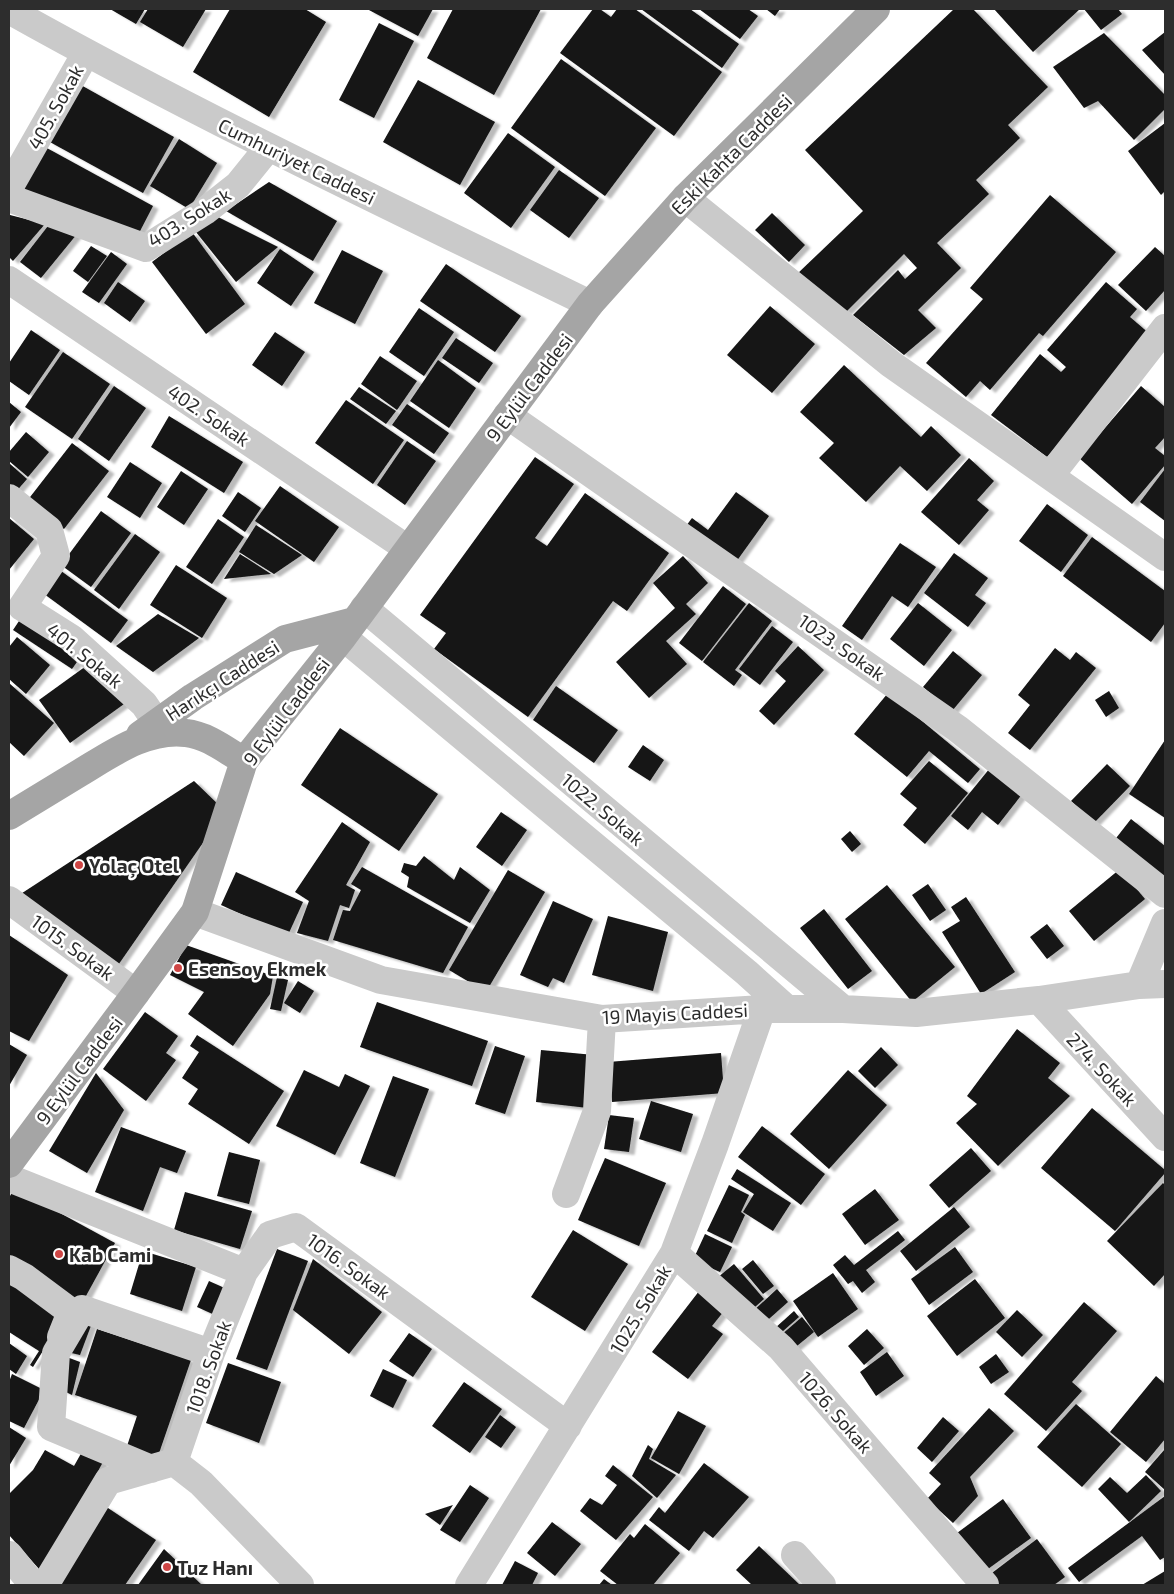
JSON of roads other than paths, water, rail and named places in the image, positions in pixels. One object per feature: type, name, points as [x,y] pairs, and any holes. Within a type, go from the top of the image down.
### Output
[{"type":"main road","name":"Eski Kahta Caddesi","points":[[590,304],[685,198],[876,9]]},
{"type":"main road","name":"9 Eylül Caddesi","points":[[9,1164],[195,912],[244,761],[354,622],[590,304]]},
{"type":"main road","name":"Harıkçı Caddesi","points":[[9,816],[127,745],[193,697],[285,639],[354,622]]},
{"type":"main road","name":"Harıkçı Caddesi","points":[[127,745],[170,732],[186,733],[200,736],[244,761]]},
{"type":"street","name":"Cumhuriyet Caddesi","points":[[24,13],[86,53],[268,148],[590,304]]},
{"type":"street","name":"405. Sokak","points":[[9,188],[86,53]]},
{"type":"street","name":"403. Sokak","points":[[9,198],[146,248],[205,211],[238,185],[268,148]]},
{"type":"street","points":[[685,198],[891,364],[1165,557]]},
{"type":"street","name":"402. Sokak","points":[[9,280],[408,549]]},
{"type":"street","points":[[1050,476],[1165,328]]},
{"type":"street","name":"1023. Sokak","points":[[507,415],[958,729],[1165,894]]},
{"type":"street","name":"401. Sokak","points":[[9,498],[49,530],[56,556],[22,607],[71,638],[144,704],[157,723]]},
{"type":"street","name":"1022. Sokak","points":[[354,622],[747,973],[774,1009]]},
{"type":"street","name":"1022. Sokak","points":[[354,622],[843,1010]]},
{"type":"street","name":"1015. Sokak","points":[[9,900],[136,994]]},
{"type":"street","name":"19 Mayis Caddesi","points":[[195,912],[381,980],[602,1019],[774,1009],[916,1013],[1039,1000],[1152,985],[1165,923]]},
{"type":"street","name":"274. Sokak","points":[[1039,1000],[1165,1137]]},
{"type":"street","name":"1025. Sokak","points":[[469,1585],[674,1253],[715,1144],[774,1009]]},
{"type":"street","points":[[566,1194],[597,1111],[602,1019]]},
{"type":"street","points":[[9,1178],[244,1272]]},
{"type":"street","name":"1016. Sokak","points":[[244,1272],[270,1236],[296,1227],[568,1426]]},
{"type":"street","name":"1026. Sokak","points":[[674,1253],[781,1348],[985,1585]]},
{"type":"street","points":[[9,1269],[24,1277],[70,1312],[56,1353],[51,1427],[162,1465],[200,1483],[300,1585]]},
{"type":"street","name":"1018. Sokak","points":[[162,1465],[244,1272]]},
{"type":"street","points":[[56,1353],[82,1309],[211,1353]]},
{"type":"street","points":[[45,1585],[108,1481],[162,1465]]},
{"type":"street","points":[[795,1554],[822,1585]]},
{"type":"place","name":"Yolaç Otel","points":[[79,865]]},
{"type":"place","name":"Esensoy Ekmek","points":[[178,968]]},
{"type":"place","name":"Kab Cami","points":[[59,1254]]},
{"type":"place","name":"Tuz Hanı","points":[[167,1567]]}]
